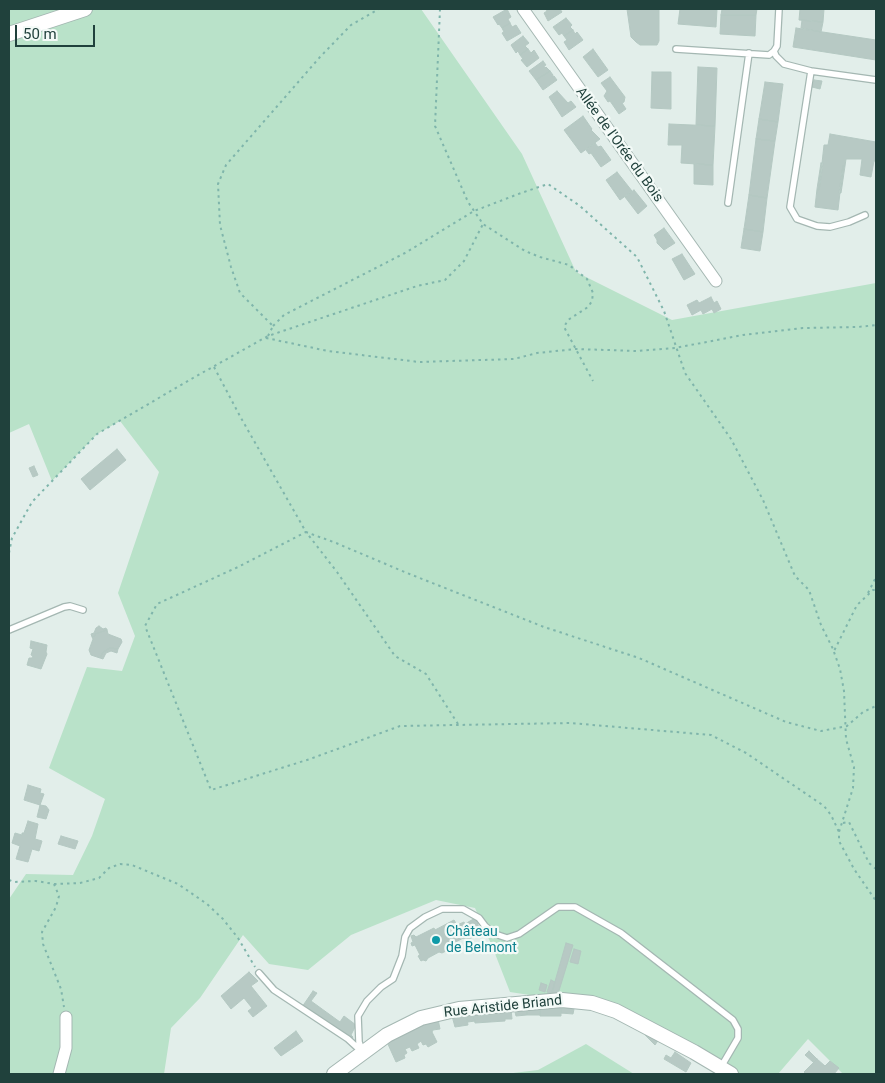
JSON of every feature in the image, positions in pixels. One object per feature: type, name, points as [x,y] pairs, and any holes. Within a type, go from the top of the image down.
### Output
[{"type":"street","points":[[9,34],[85,9]]},
{"type":"street","name":"Allée de l'Orée du Bois","points":[[523,9],[716,281]]},
{"type":"street","name":"Rue Aristide Briand","points":[[334,1074],[386,1036],[421,1018],[444,1012],[499,1004],[562,1000],[592,1003],[616,1011],[643,1024],[726,1071]]},
{"type":"street","points":[[59,1074],[66,1048],[66,1017]]},
{"type":"lane","points":[[676,49],[769,54],[777,46],[779,9]]},
{"type":"lane","points":[[774,51],[784,64],[811,71],[876,80]]},
{"type":"lane","points":[[728,203],[749,53]]},
{"type":"lane","points":[[811,71],[790,207],[797,219],[817,226],[830,227],[865,215]]},
{"type":"lane","points":[[9,630],[64,607],[70,606],[83,610]]},
{"type":"lane","points":[[363,1053],[359,1042],[358,1016],[367,1001],[392,979],[402,956],[405,937],[410,928],[424,918],[442,909],[463,909],[479,918],[495,934],[507,938],[519,934],[558,907],[575,906],[621,933],[733,1020],[738,1029],[738,1038],[726,1071]]},
{"type":"lane","points":[[259,974],[274,990],[348,1039],[363,1053]]},
{"type":"path","points":[[272,326],[240,293],[220,225],[218,184],[226,164],[320,57],[351,25],[379,9]]},
{"type":"path","points":[[440,9],[435,126],[468,202],[483,224],[525,251],[569,265],[587,279],[593,294],[592,301],[588,307],[568,320],[564,327],[593,381]]},
{"type":"path","points":[[267,337],[272,326],[284,315],[405,253],[474,211],[548,184],[572,200],[637,257],[664,311],[685,373],[731,439],[763,500],[795,576],[808,590],[821,625],[834,651],[840,669],[844,692],[847,726],[846,739],[854,767],[853,788],[839,832],[839,842],[843,852],[876,901]]},
{"type":"path","points":[[9,553],[12,538],[32,502],[97,434],[267,337],[418,286],[445,280],[464,261],[483,224]]},
{"type":"path","points":[[267,337],[328,351],[419,362],[514,359],[537,353],[576,350],[637,351],[676,348],[742,335],[803,328],[876,325]]},
{"type":"path","points":[[214,367],[240,418],[306,532],[337,572],[395,656],[426,674],[458,724]]},
{"type":"path","points":[[839,832],[831,815],[824,806],[746,753],[711,735],[570,723],[400,726],[310,759],[211,790],[145,626],[156,604],[238,567],[306,532],[544,627],[639,658],[786,722],[821,731],[847,726],[863,712],[876,706]]},
{"type":"path","points":[[867,596],[876,577]]},
{"type":"path","points":[[834,651],[857,605],[873,590],[876,590]]},
{"type":"path","points":[[843,823],[849,822],[870,863],[876,869]]},
{"type":"path","points":[[9,880],[14,882],[36,881],[54,884],[80,883],[99,878],[109,868],[120,864],[132,865],[178,884],[207,904],[238,938],[259,974]]},
{"type":"path","points":[[54,884],[59,896],[56,907],[42,932],[42,944],[61,989],[66,1017]]},
{"type":"green space","points":[[9,9],[421,9],[522,154],[576,272],[672,320],[876,283],[876,1074],[843,1074],[808,1039],[778,1074],[731,1074],[643,1024],[562,1000],[510,992],[475,908],[436,900],[351,935],[308,970],[269,964],[243,935],[200,998],[171,1028],[164,1074],[9,1074],[9,899],[26,874],[73,875],[92,836],[105,799],[49,768],[87,667],[122,671],[135,636],[118,593],[159,472],[120,421],[97,434],[52,481],[29,424],[9,433]]},
{"type":"green space","points":[[586,1044],[634,1074],[505,1074],[538,1070]]},
{"type":"building","points":[[507,9],[511,17],[508,19],[510,23],[502,28],[493,17]]},
{"type":"building","points":[[546,9],[560,9],[562,12],[548,21],[544,13],[547,11]]},
{"type":"building","points":[[627,9],[659,9],[659,41],[657,45],[640,45],[631,37]]},
{"type":"building","points":[[680,9],[717,9],[716,27],[678,24]]},
{"type":"building","points":[[722,9],[757,9],[756,15],[721,15]]},
{"type":"building","points":[[800,9],[824,9],[823,22],[799,20]]},
{"type":"building","points":[[721,15],[756,15],[755,36],[720,34]]},
{"type":"building","points":[[566,18],[572,25],[570,27],[573,30],[564,36],[562,33],[559,35],[553,27]]},
{"type":"building","points":[[802,20],[823,22],[821,32],[801,28]]},
{"type":"building","points":[[510,23],[512,27],[516,25],[521,33],[507,41],[502,33],[504,32],[502,28]]},
{"type":"building","points":[[796,28],[876,40],[876,60],[793,47]]},
{"type":"building","points":[[573,30],[583,40],[569,50],[564,42],[567,40],[564,36]]},
{"type":"building","points":[[523,36],[529,43],[525,46],[528,49],[520,55],[518,51],[516,53],[511,45]]},
{"type":"building","points":[[528,49],[531,53],[534,50],[539,58],[527,67],[521,60],[523,59],[520,55]]},
{"type":"building","points":[[593,49],[608,70],[598,77],[583,57]]},
{"type":"building","points":[[543,61],[546,65],[544,66],[545,68],[550,71],[536,80],[529,71]]},
{"type":"building","points":[[698,67],[717,68],[715,126],[696,125]]},
{"type":"building","points":[[550,71],[553,75],[552,77],[554,76],[557,80],[543,90],[536,80]]},
{"type":"building","points":[[652,72],[671,72],[671,109],[651,108]]},
{"type":"building","points":[[610,77],[625,97],[622,103],[626,109],[619,114],[604,96],[607,91],[601,83]]},
{"type":"building","points":[[814,80],[822,81],[820,89],[812,87]]},
{"type":"building","points":[[765,82],[783,84],[778,122],[759,119]]},
{"type":"building","points":[[557,91],[568,103],[571,101],[576,107],[562,117],[549,97]]},
{"type":"building","points":[[583,116],[591,130],[600,139],[581,153],[564,130]]},
{"type":"building","points":[[759,119],[778,122],[775,141],[756,139]]},
{"type":"building","points":[[669,124],[715,126],[713,165],[681,163],[682,145],[668,145]]},
{"type":"building","points":[[830,134],[876,142],[876,161],[874,161],[871,177],[860,175],[862,159],[846,159],[845,166],[843,166],[838,210],[815,207],[817,189],[819,190],[824,145],[828,145]]},
{"type":"building","points":[[756,139],[775,141],[767,198],[749,195]]},
{"type":"building","points":[[595,143],[598,147],[601,146],[611,160],[601,167],[591,153],[589,154],[586,150]]},
{"type":"building","points":[[821,163],[823,163],[819,190],[817,189]]},
{"type":"building","points":[[694,164],[713,165],[713,185],[694,184]]},
{"type":"building","points":[[843,166],[845,166],[841,193],[839,193]]},
{"type":"building","points":[[617,172],[632,191],[620,200],[606,180]]},
{"type":"building","points":[[634,190],[647,206],[638,214],[625,197]]},
{"type":"building","points":[[749,195],[767,198],[763,232],[744,229]]},
{"type":"building","points":[[664,228],[675,243],[664,250],[657,243],[654,235]]},
{"type":"building","points":[[744,229],[763,232],[760,251],[741,248]]},
{"type":"building","points":[[682,254],[695,274],[684,280],[672,259]]},
{"type":"building","points":[[711,297],[714,303],[717,301],[721,309],[714,313],[712,309],[703,314],[701,310],[692,315],[687,305],[697,300],[699,303]]},
{"type":"building","points":[[117,449],[126,460],[90,490],[81,479]]},
{"type":"building","points":[[34,466],[38,475],[33,477],[29,468]]},
{"type":"building","points":[[99,626],[107,630],[92,637],[91,634]]},
{"type":"building","points":[[107,630],[108,634],[121,639],[122,642],[118,649],[110,648],[103,652],[100,658],[91,655],[89,650],[92,637]]},
{"type":"building","points":[[31,641],[47,645],[47,654],[41,669],[27,665],[29,658],[33,656],[31,655],[33,649],[30,648]]},
{"type":"building","points":[[110,648],[118,649],[117,653],[111,651],[106,653],[103,659],[100,658],[103,652]]},
{"type":"building","points":[[28,785],[41,789],[40,793],[44,794],[40,805],[24,800]]},
{"type":"building","points":[[40,805],[46,806],[49,810],[46,819],[37,817]]},
{"type":"building","points":[[28,821],[38,824],[35,839],[42,841],[39,851],[32,849],[28,862],[16,859],[20,846],[12,843],[15,833],[22,835],[24,833]]},
{"type":"building","points":[[61,836],[78,841],[75,849],[58,844]]},
{"type":"building","name":"Château de Belmont","points":[[475,918],[480,929],[473,933],[473,937],[467,940],[463,938],[449,946],[448,950],[442,953],[439,952],[426,961],[421,961],[415,945],[412,946],[411,936],[414,935],[416,937],[434,928],[435,930],[454,920],[457,925],[464,922],[465,924]]},
{"type":"building","points":[[566,943],[573,945],[558,994],[552,992]]},
{"type":"building","points":[[574,949],[581,951],[578,964],[570,962]]},
{"type":"building","points":[[249,972],[258,981],[251,986],[267,1006],[253,1017],[248,1011],[252,1008],[244,998],[231,1009],[221,996]]},
{"type":"building","points":[[551,980],[555,982],[552,994],[547,992]]},
{"type":"building","points":[[541,983],[547,985],[545,992],[539,990]]},
{"type":"building","points":[[313,991],[317,993],[311,1001],[340,1022],[344,1016],[356,1025],[351,1035],[353,1037],[351,1040],[302,1007]]},
{"type":"building","points":[[526,1007],[527,1015],[516,1016],[515,1012],[519,1008]]},
{"type":"building","points":[[526,1007],[540,1007],[540,1015],[527,1015]]},
{"type":"building","points":[[540,1007],[561,1008],[561,1016],[540,1016]]},
{"type":"building","points":[[561,1008],[574,1009],[573,1014],[561,1013]]},
{"type":"building","points":[[511,1009],[512,1019],[475,1023],[473,1012]]},
{"type":"building","points":[[473,1012],[475,1021],[468,1022],[466,1013]]},
{"type":"building","points":[[466,1013],[468,1025],[455,1027],[452,1016]]},
{"type":"building","points":[[438,1019],[440,1029],[433,1030],[432,1032],[437,1042],[428,1047],[426,1044],[423,1045],[421,1041],[417,1044],[419,1048],[412,1051],[410,1047],[405,1049],[407,1053],[404,1055],[405,1058],[396,1062],[387,1042],[427,1022]]},
{"type":"building","points":[[296,1031],[303,1041],[281,1056],[274,1048]]},
{"type":"building","points":[[647,1033],[659,1039],[655,1045],[645,1035]]},
{"type":"building","points":[[809,1051],[817,1059],[813,1062],[805,1055]]},
{"type":"building","points":[[675,1052],[691,1063],[686,1072],[664,1059],[666,1055],[671,1058]]},
{"type":"building","points":[[817,1059],[825,1066],[830,1061],[839,1068],[834,1074],[806,1074],[804,1072]]},
{"type":"place","name":"Château de Belmont","points":[[436,940]]}]
